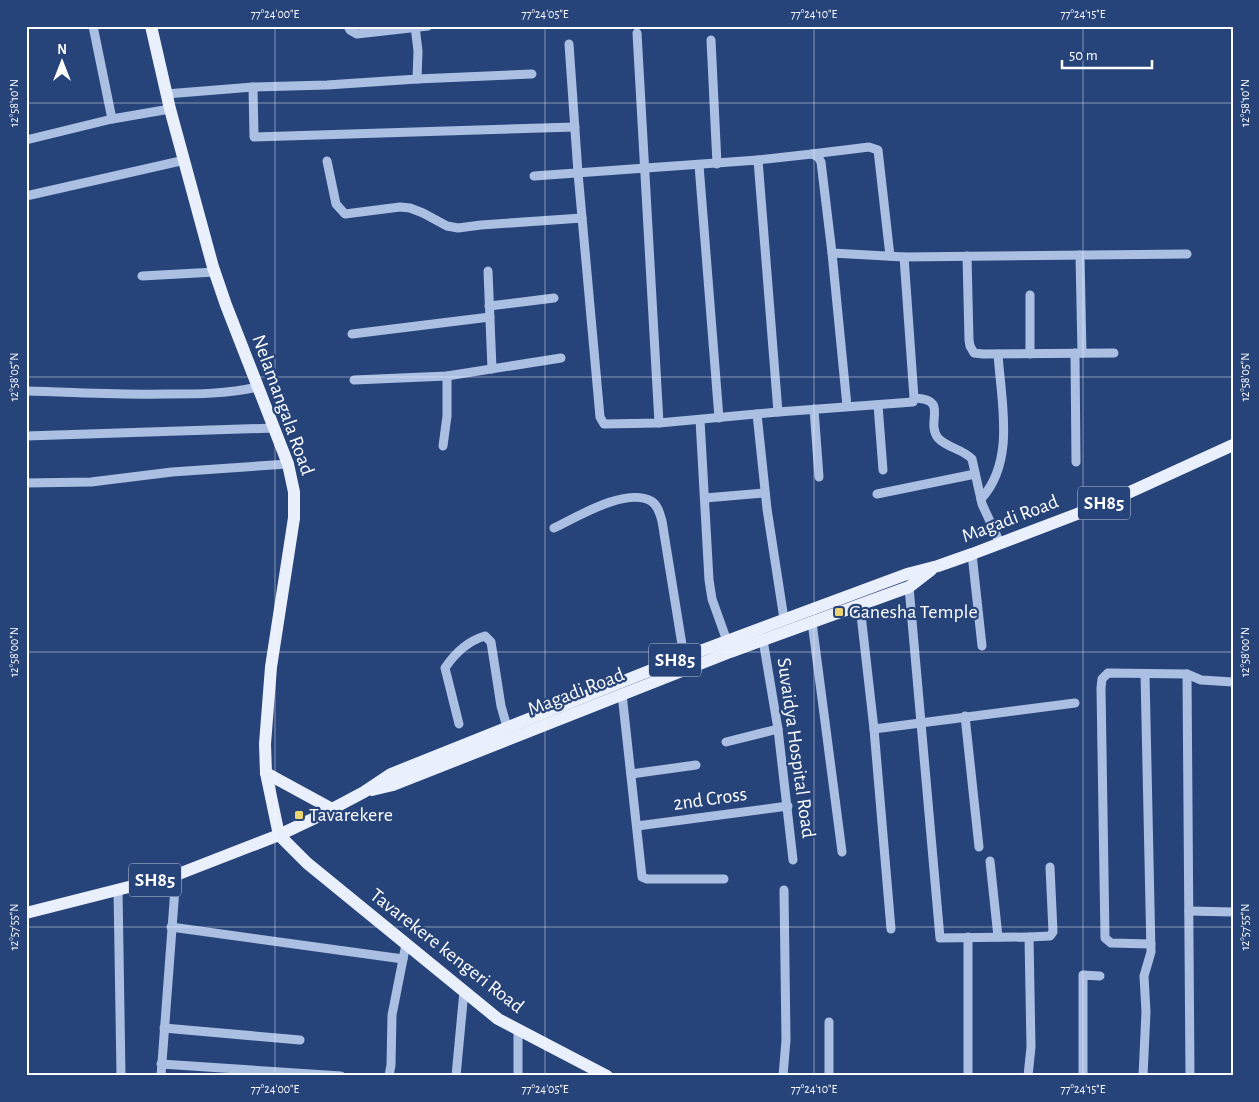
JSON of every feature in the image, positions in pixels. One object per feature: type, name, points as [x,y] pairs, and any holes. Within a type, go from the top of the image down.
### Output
[{"type":"main road","name":"Nelamangala Road","points":[[151,26],[166,94],[215,272],[288,464],[294,492],[294,518],[271,667],[265,744],[266,773],[279,834]]},
{"type":"main road","name":"Magadi Road","points":[[26,913],[176,875],[279,834],[364,792],[393,785],[507,727],[727,640],[907,574],[972,554],[1130,492],[1233,445]]},
{"type":"main road","name":"Magadi Road","points":[[447,758],[763,640],[860,606],[909,586],[938,566]]},
{"type":"main road","points":[[266,773],[332,809]]},
{"type":"main road","name":"Tavarekere kengeri Road","points":[[279,834],[308,863],[498,1019],[602,1075]]},
{"type":"street","points":[[93,26],[112,119]]},
{"type":"street","points":[[348,26],[350,30],[357,34],[428,26]]},
{"type":"street","points":[[415,27],[418,51],[417,79]]},
{"type":"street","points":[[637,33],[659,423]]},
{"type":"street","points":[[711,40],[717,164]]},
{"type":"street","points":[[569,44],[578,173],[601,421],[609,425],[659,423],[847,406],[911,403],[914,398],[904,257]]},
{"type":"street","points":[[166,94],[253,87],[336,85],[532,74]]},
{"type":"street","points":[[253,87],[254,137],[575,127]]},
{"type":"street","points":[[26,140],[112,119],[170,109]]},
{"type":"street","points":[[534,176],[717,164],[869,147],[878,150],[890,256]]},
{"type":"street","points":[[812,154],[818,157],[823,170],[847,406]]},
{"type":"street","points":[[26,196],[185,160]]},
{"type":"street","points":[[758,160],[778,412]]},
{"type":"street","points":[[327,161],[336,204],[345,214],[400,207],[410,208],[424,213],[447,226],[458,228],[582,218]]},
{"type":"street","points":[[699,165],[719,418]]},
{"type":"street","points":[[832,253],[904,257],[1187,254]]},
{"type":"street","points":[[1076,462],[1080,254]]},
{"type":"street","points":[[967,256],[970,346],[977,354],[1114,353]]},
{"type":"street","points":[[488,270],[492,369]]},
{"type":"street","points":[[142,276],[215,272]]},
{"type":"street","points":[[1030,295],[1030,354]]},
{"type":"street","points":[[489,306],[554,298]]},
{"type":"street","points":[[352,334],[490,317]]},
{"type":"street","points":[[981,498],[993,484],[1004,446],[998,354]]},
{"type":"street","points":[[354,380],[447,376],[561,358]]},
{"type":"street","points":[[443,446],[447,416],[447,376]]},
{"type":"street","points":[[26,391],[132,395],[202,394],[235,392],[258,387]]},
{"type":"street","points":[[914,398],[928,399],[932,403],[935,432],[938,437],[945,444],[968,455],[972,459],[981,498],[1000,543]]},
{"type":"street","points":[[878,405],[883,470]]},
{"type":"street","points":[[814,409],[819,477]]},
{"type":"street","points":[[757,414],[765,493],[784,619]]},
{"type":"street","points":[[700,420],[706,498],[709,580],[712,599],[727,640]]},
{"type":"street","points":[[26,436],[274,428]]},
{"type":"street","points":[[26,482],[91,482],[172,472],[288,464]]},
{"type":"street","points":[[877,494],[975,474]]},
{"type":"street","points":[[706,498],[765,493]]},
{"type":"street","points":[[554,528],[610,502],[640,497],[652,501],[662,521],[684,657]]},
{"type":"street","points":[[972,554],[982,646]]},
{"type":"street","points":[[909,586],[940,938],[1050,936],[1053,932],[1050,866]]},
{"type":"street","points":[[860,606],[874,729],[891,930]]},
{"type":"street","points":[[812,622],[842,852]]},
{"type":"street","points":[[459,724],[445,668],[452,657],[473,639],[485,636],[491,642],[501,706],[507,727]]},
{"type":"street","name":"Suvaidya Hospital Road","points":[[763,640],[778,729],[793,860]]},
{"type":"street","points":[[1151,944],[1111,943],[1105,938],[1102,679],[1108,673],[1187,674],[1201,680],[1233,682]]},
{"type":"street","points":[[1143,1076],[1146,1012],[1144,976],[1151,952],[1144,674]]},
{"type":"street","points":[[1187,674],[1190,1076]]},
{"type":"street","points":[[622,694],[642,877],[647,879],[724,879]]},
{"type":"street","points":[[874,729],[1075,703]]},
{"type":"street","points":[[964,716],[979,847]]},
{"type":"street","points":[[726,742],[778,729]]},
{"type":"street","points":[[631,774],[696,765]]},
{"type":"street","name":"2nd Cross","points":[[637,826],[788,806]]},
{"type":"street","points":[[990,861],[998,936]]},
{"type":"street","points":[[160,1076],[176,875]]},
{"type":"street","points":[[118,890],[121,1076]]},
{"type":"street","points":[[783,1076],[786,1040],[784,890]]},
{"type":"street","points":[[1189,911],[1233,912]]},
{"type":"street","points":[[171,928],[403,960]]},
{"type":"street","points":[[968,937],[968,1076]]},
{"type":"street","points":[[1028,1076],[1031,1047],[1029,937]]},
{"type":"street","points":[[389,1076],[392,1015],[406,944]]},
{"type":"street","points":[[1083,1076],[1083,974],[1100,976]]},
{"type":"street","points":[[456,1076],[464,991]]},
{"type":"street","points":[[829,1022],[829,1076]]},
{"type":"street","points":[[164,1028],[300,1040]]},
{"type":"street","points":[[518,1030],[518,1076]]},
{"type":"street","points":[[161,1064],[340,1076]]},
{"type":"place","name":"Ganesha Temple","points":[[839,612]]},
{"type":"place","name":"Tavarekere","points":[[299,815]]}]
